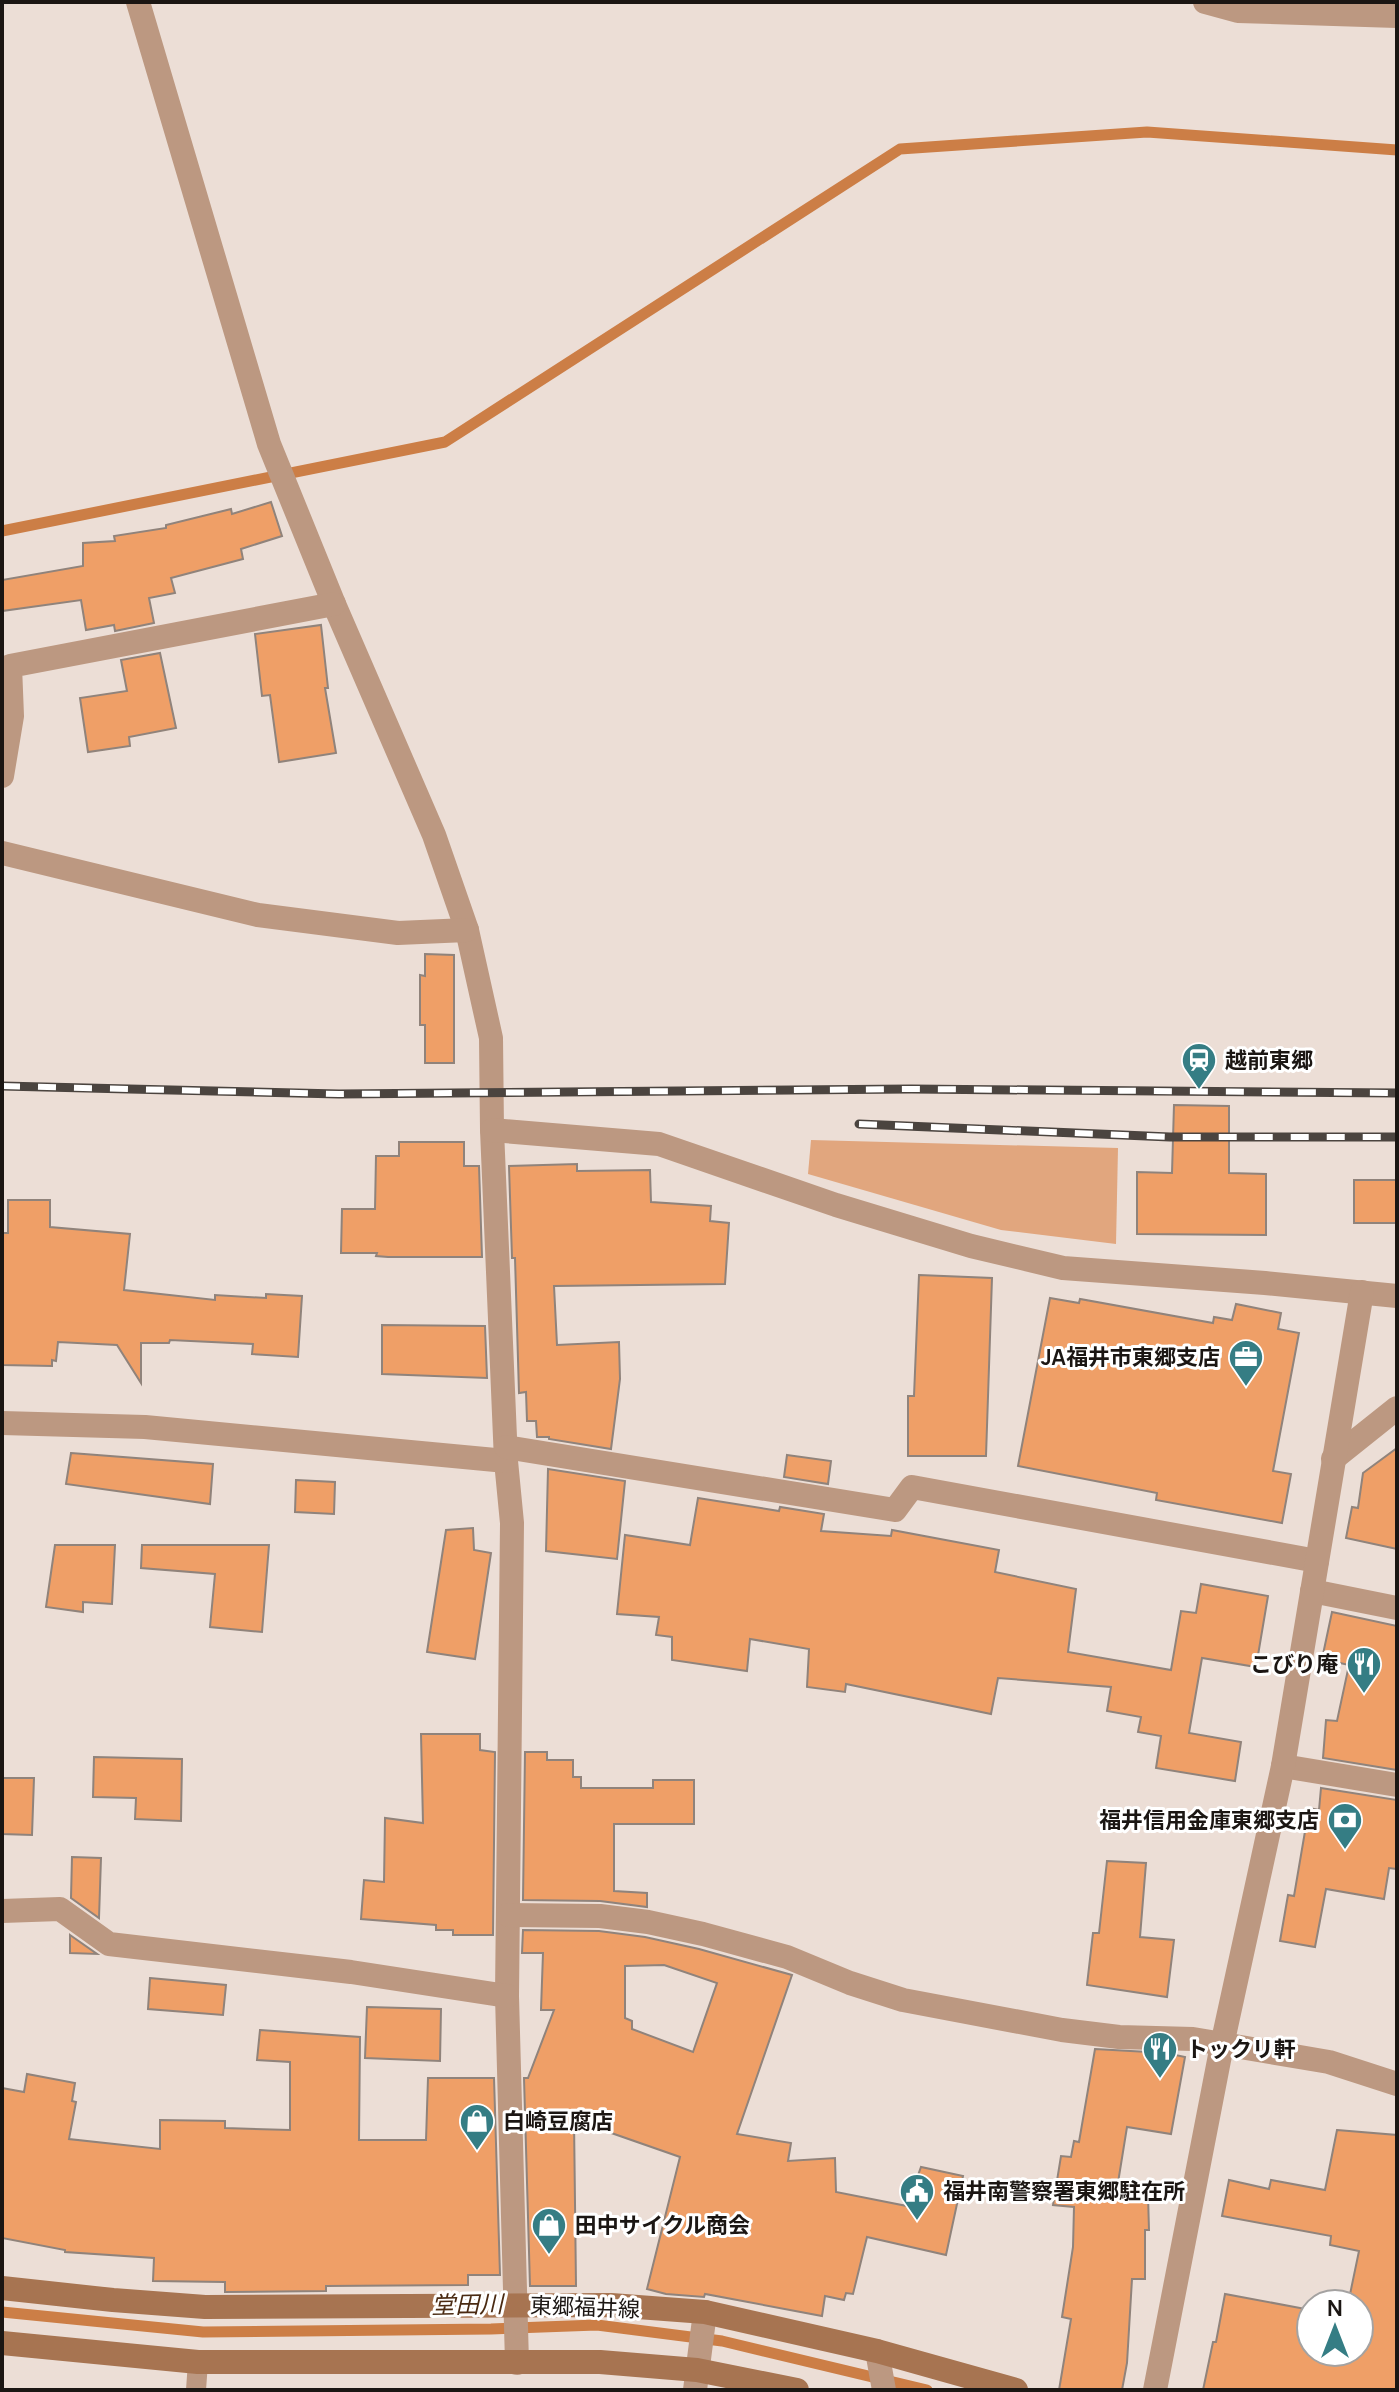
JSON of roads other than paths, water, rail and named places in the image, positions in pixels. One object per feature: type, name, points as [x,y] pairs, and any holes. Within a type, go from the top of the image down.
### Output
[{"type":"main road","name":"東郷福井線","points":[[2,2288],[205,2307],[611,2305],[705,2312],[877,2351],[1016,2390]]},
{"type":"main road","points":[[2,2343],[198,2362],[600,2362],[696,2380],[797,2390]]},
{"type":"street","points":[[138,2],[269,444],[434,835],[467,930],[491,1038],[506,1454],[512,1523],[507,1996],[517,2363]]},
{"type":"street","points":[[1205,2],[1238,11],[1397,16]]},
{"type":"street","points":[[2,776],[12,716],[10,666],[334,604]]},
{"type":"street","points":[[2,853],[258,915],[398,933],[467,930]]},
{"type":"street","points":[[492,1130],[659,1144],[836,1205],[971,1246],[1063,1268],[1397,1296]]},
{"type":"street","points":[[1155,2390],[1222,2045],[1283,1766],[1362,1292]]},
{"type":"street","points":[[1333,1459],[1397,1408]]},
{"type":"street","points":[[2,1423],[145,1427],[506,1454],[895,1510],[912,1487],[1317,1561]]},
{"type":"street","points":[[1312,1591],[1397,1608]]},
{"type":"street","points":[[1283,1766],[1397,1785]]},
{"type":"street","points":[[2,1911],[60,1909],[109,1944],[351,1972],[507,1996]]},
{"type":"street","points":[[508,1915],[600,1916],[648,1922],[787,1957],[850,1983],[903,2000],[1062,2030],[1119,2037],[1193,2039],[1329,2062],[1397,2084]]},
{"type":"street","points":[[696,2380],[705,2312]]},
{"type":"street","points":[[877,2351],[884,2390]]},
{"type":"lane","points":[[196,2390],[198,2362]]},
{"type":"waterway","points":[[2,531],[445,442],[900,149],[1147,132],[1397,150]]},
{"type":"waterway","name":"堂田川","points":[[2,2312],[203,2332],[597,2325],[722,2341],[927,2390]]},
{"type":"railway","points":[[2,1086],[339,1094],[911,1089],[1397,1093]]},
{"type":"railway","points":[[859,1124],[1170,1137],[1397,1137]]},
{"type":"place","name":"越前東郷","points":[[1199,1091]]},
{"type":"place","name":"JA福井市東郷支店","points":[[1246,1388]]},
{"type":"place","name":"こびり庵","points":[[1364,1695]]},
{"type":"place","name":"福井信用金庫東郷支店","points":[[1345,1851]]},
{"type":"place","name":"トックリ軒","points":[[1160,2080]]},
{"type":"place","name":"白崎豆腐店","points":[[477,2152]]},
{"type":"place","name":"福井南警察署東郷駐在所","points":[[917,2222]]},
{"type":"place","name":"田中サイクル商会","points":[[549,2256]]}]
